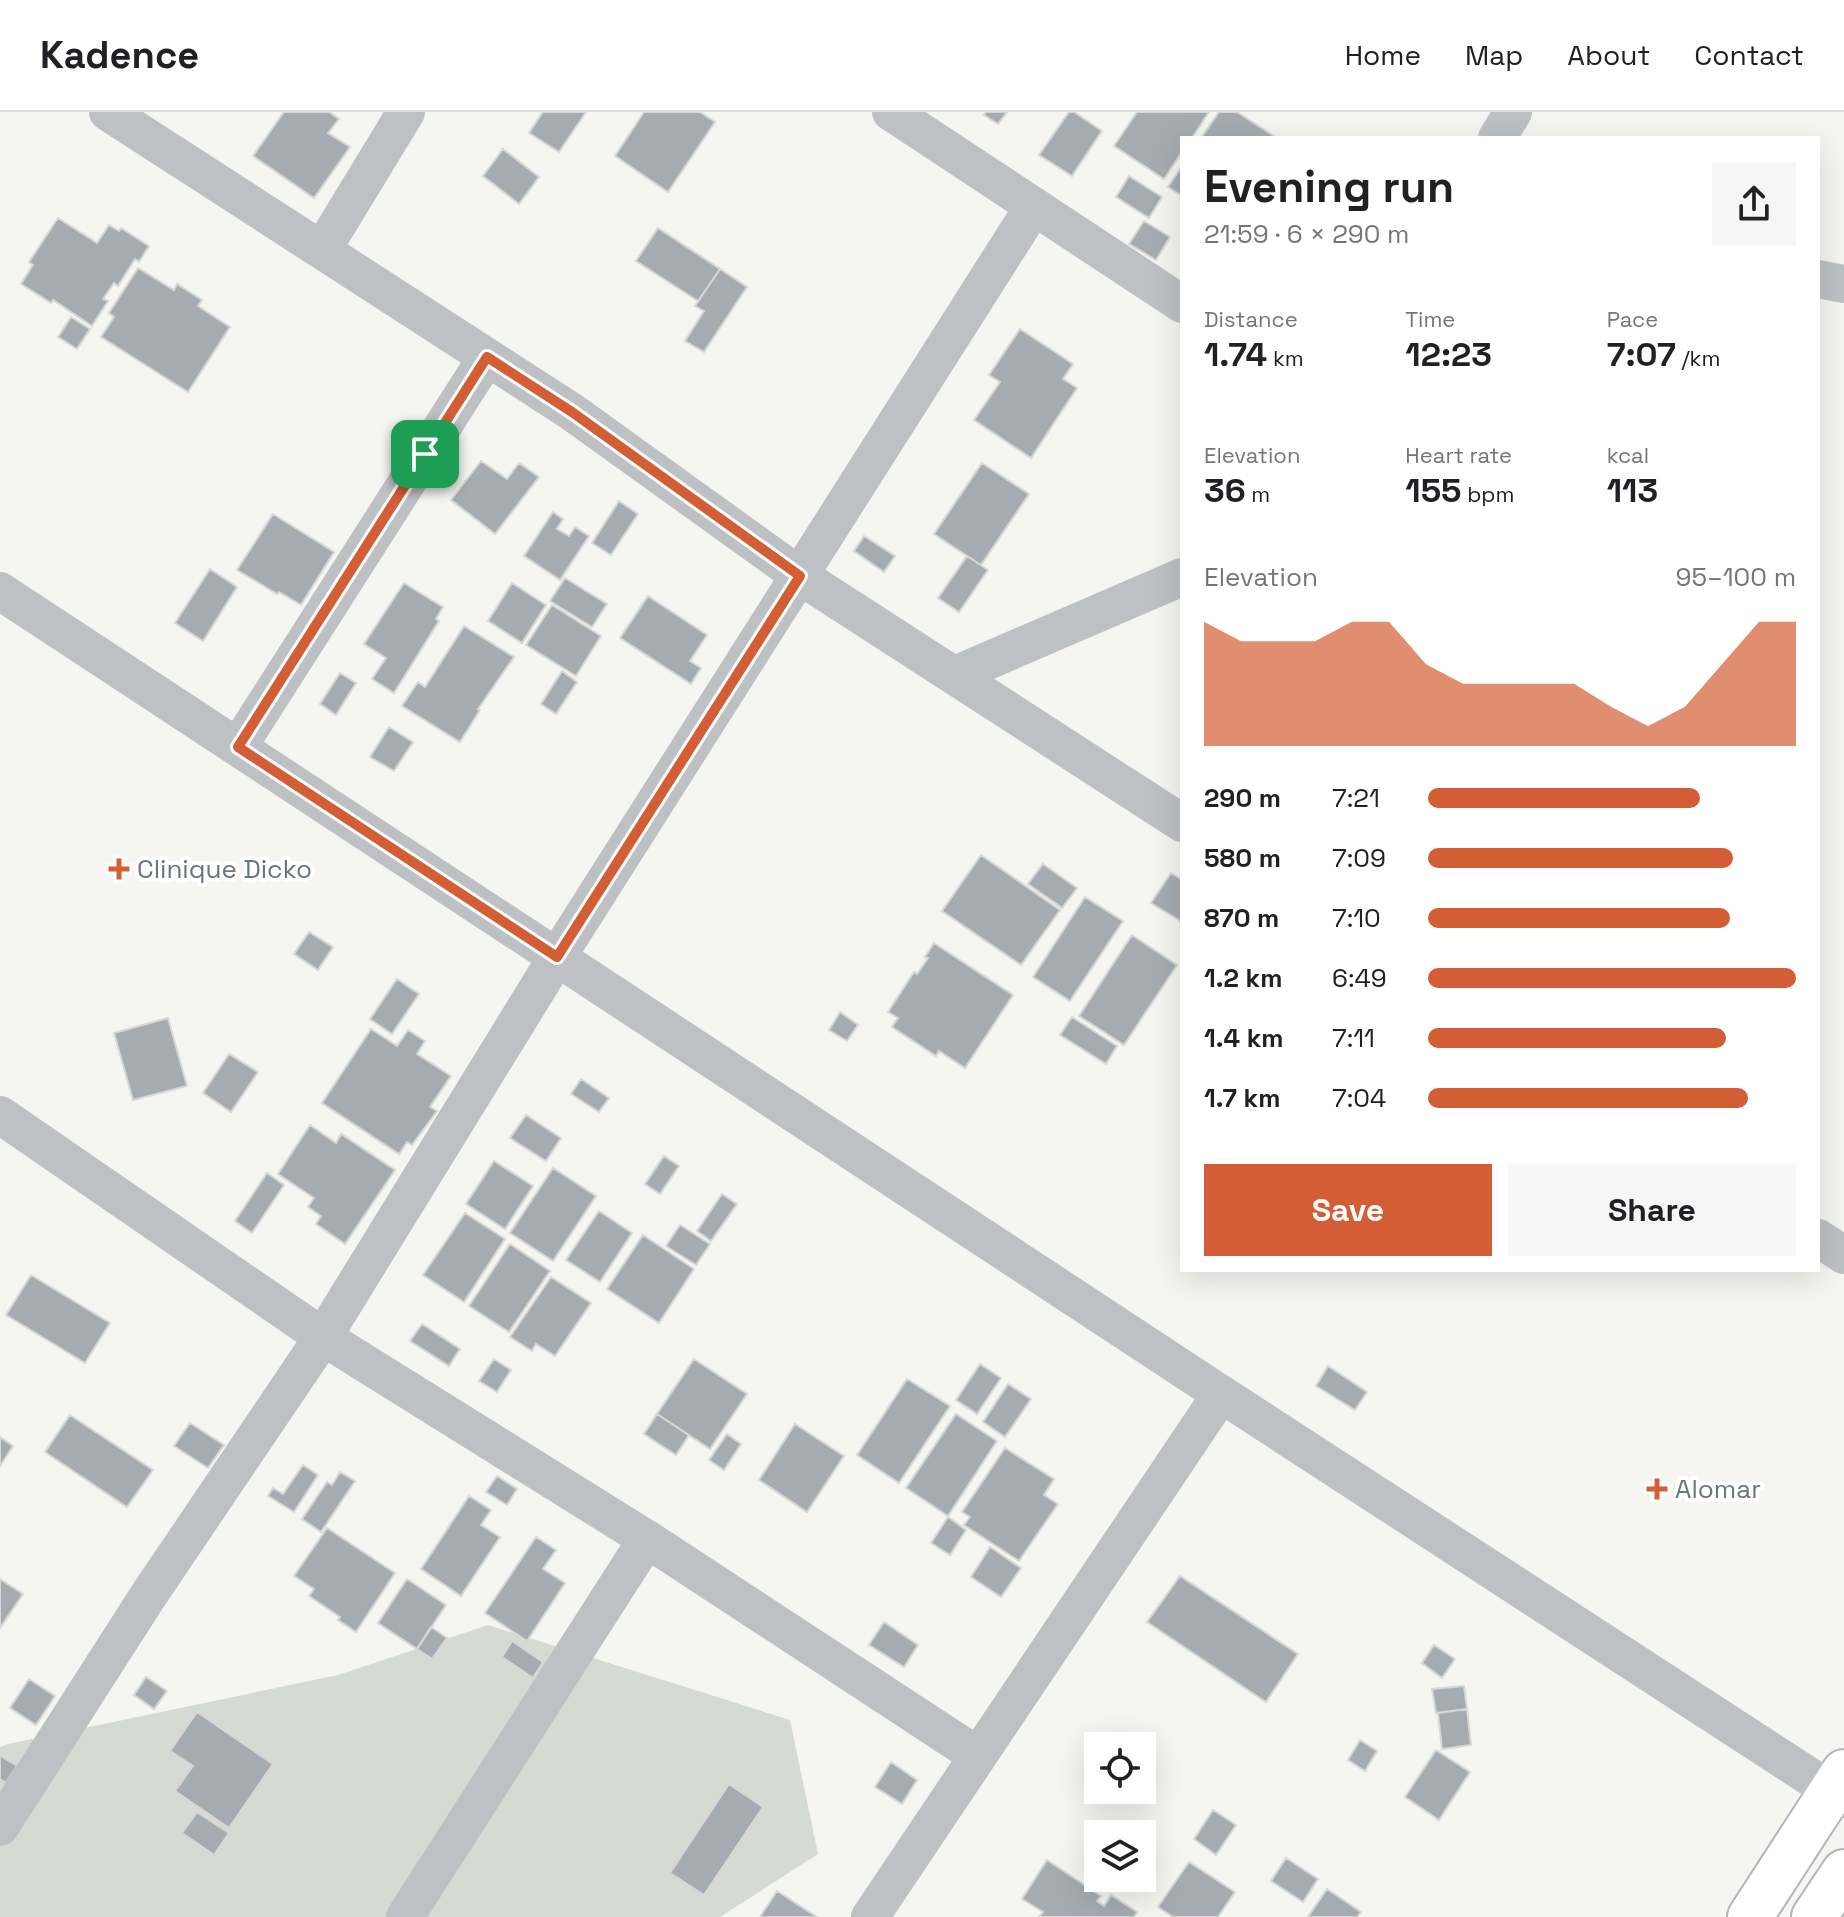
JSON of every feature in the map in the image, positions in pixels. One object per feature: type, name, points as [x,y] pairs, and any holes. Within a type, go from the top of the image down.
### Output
[{"type":"main road","points":[[1750,1917],[1840,1787]]},
{"type":"main road","points":[[1814,1917],[1844,1872]]},
{"type":"street","points":[[108,112],[572,412],[800,576],[1180,822]]},
{"type":"street","points":[[322,250],[406,112]]},
{"type":"street","points":[[891,112],[1180,303]]},
{"type":"street","points":[[1498,136],[1513,112]]},
{"type":"street","points":[[0,1827],[148,1596],[323,1337],[557,957],[1034,206]]},
{"type":"street","points":[[1820,279],[1844,284]]},
{"type":"street","points":[[238,747],[487,357]]},
{"type":"street","points":[[955,675],[1180,578]]},
{"type":"street","points":[[0,591],[1221,1394],[1840,1787]]},
{"type":"street","points":[[5,1130],[323,1337],[647,1539],[978,1756]]},
{"type":"street","points":[[1820,1239],[1844,1255]]},
{"type":"street","points":[[870,1917],[1221,1394]]},
{"type":"street","points":[[405,1917],[647,1539]]},
{"type":"shaded area","points":[[488,1625],[790,1720],[818,1854],[720,1917],[0,1917],[0,1747],[338,1675]]},
{"type":"building","points":[[284,112],[329,112],[339,119],[328,133],[350,147],[314,198],[253,156]]},
{"type":"building","points":[[543,112],[586,112],[559,152],[529,133]]},
{"type":"building","points":[[644,112],[700,112],[715,122],[668,192],[615,156]]},
{"type":"building","points":[[986,112],[1007,112],[998,124],[984,115]]},
{"type":"building","points":[[1069,112],[1074,112],[1102,131],[1072,176],[1039,155]]},
{"type":"building","points":[[1137,112],[1209,112],[1193,136],[1180,136],[1180,155],[1164,179],[1114,146]]},
{"type":"building","points":[[1219,112],[1237,112],[1274,136],[1202,136]]},
{"type":"building","points":[[503,149],[539,177],[519,204],[483,176]]},
{"type":"building","points":[[1180,169],[1180,195],[1168,187]]},
{"type":"building","points":[[1129,176],[1162,197],[1149,218],[1116,197]]},
{"type":"building","points":[[58,218],[97,243],[109,225],[119,231],[121,228],[149,246],[139,262],[135,259],[118,286],[114,283],[103,299],[108,301],[92,326],[53,300],[51,303],[21,284],[33,265],[29,262]]},
{"type":"building","points":[[1144,221],[1170,237],[1156,260],[1129,244]]},
{"type":"building","points":[[658,228],[720,269],[698,301],[636,261]]},
{"type":"building","points":[[138,268],[174,290],[177,284],[202,300],[198,306],[230,327],[188,392],[101,337],[114,317],[109,313]]},
{"type":"building","points":[[720,269],[747,287],[704,352],[685,341],[704,311],[695,306]]},
{"type":"building","points":[[71,317],[90,329],[77,349],[58,337]]},
{"type":"building","points":[[1020,329],[1073,364],[1063,379],[1077,388],[1031,458],[974,420],[1000,382],[989,375]]},
{"type":"building","points":[[481,461],[507,479],[519,463],[539,477],[495,534],[451,500]]},
{"type":"building","points":[[982,463],[1029,494],[981,565],[934,534]]},
{"type":"building","points":[[619,501],[638,514],[611,555],[592,543]]},
{"type":"building","points":[[553,512],[563,519],[557,529],[569,536],[575,527],[589,536],[560,580],[524,556]]},
{"type":"building","points":[[273,514],[334,552],[301,605],[237,570]]},
{"type":"building","points":[[864,536],[895,556],[884,572],[854,551]]},
{"type":"building","points":[[967,556],[988,570],[959,612],[938,598]]},
{"type":"building","points":[[210,569],[237,587],[203,641],[175,623]]},
{"type":"building","points":[[565,578],[607,604],[592,627],[550,601]]},
{"type":"building","points":[[404,583],[443,607],[436,619],[439,621],[394,693],[372,679],[386,658],[364,644]]},
{"type":"building","points":[[512,583],[546,605],[522,643],[488,621]]},
{"type":"building","points":[[648,596],[707,635],[690,661],[701,668],[691,684],[620,638]]},
{"type":"building","points":[[552,605],[601,636],[576,676],[526,645]]},
{"type":"building","points":[[464,626],[514,657],[478,709],[460,742],[402,706],[418,682],[425,687]]},
{"type":"building","points":[[562,671],[577,682],[556,714],[541,704]]},
{"type":"building","points":[[340,673],[356,683],[336,715],[320,704]]},
{"type":"building","points":[[389,727],[413,742],[394,771],[370,757]]},
{"type":"building","points":[[981,855],[1060,910],[1021,965],[942,911]]},
{"type":"building","points":[[1043,864],[1077,888],[1062,908],[1028,884]]},
{"type":"building","points":[[1171,873],[1180,879],[1180,921],[1151,903]]},
{"type":"building","points":[[1085,897],[1123,921],[1070,1001],[1033,977]]},
{"type":"building","points":[[309,932],[333,947],[318,970],[294,954]]},
{"type":"building","points":[[1132,935],[1177,965],[1124,1045],[1079,1016]]},
{"type":"building","points":[[934,943],[1013,995],[965,1068],[939,1051],[936,1056],[892,1027],[898,1018],[888,1012],[914,972],[917,974],[928,958],[925,957]]},
{"type":"building","points":[[397,979],[419,994],[392,1034],[370,1019]]},
{"type":"building","points":[[840,1012],[858,1025],[847,1041],[829,1030]]},
{"type":"building","points":[[1072,1017],[1117,1046],[1106,1064],[1060,1035]]},
{"type":"building","points":[[168,1018],[187,1086],[133,1100],[114,1033]]},
{"type":"building","points":[[371,1029],[397,1046],[408,1030],[425,1041],[417,1054],[451,1076],[430,1107],[437,1111],[412,1145],[407,1142],[399,1154],[322,1103]]},
{"type":"building","points":[[229,1054],[258,1072],[231,1112],[203,1093]]},
{"type":"building","points":[[581,1079],[609,1098],[599,1112],[571,1094]]},
{"type":"building","points":[[526,1115],[561,1138],[546,1161],[510,1138]]},
{"type":"building","points":[[310,1125],[336,1143],[341,1134],[395,1170],[345,1244],[316,1224],[321,1216],[308,1207],[314,1198],[278,1174]]},
{"type":"building","points":[[664,1156],[679,1166],[660,1194],[645,1184]]},
{"type":"building","points":[[494,1161],[533,1186],[505,1229],[466,1204]]},
{"type":"building","points":[[553,1168],[596,1196],[553,1261],[510,1233]]},
{"type":"building","points":[[267,1173],[284,1185],[252,1233],[235,1221]]},
{"type":"building","points":[[722,1194],[737,1204],[711,1241],[697,1231]]},
{"type":"building","points":[[599,1211],[632,1233],[600,1282],[566,1260]]},
{"type":"building","points":[[465,1213],[505,1239],[464,1302],[423,1275]]},
{"type":"building","points":[[680,1225],[710,1244],[696,1265],[666,1246]]},
{"type":"building","points":[[643,1235],[694,1269],[659,1323],[607,1289]]},
{"type":"building","points":[[510,1244],[550,1271],[509,1332],[469,1306]]},
{"type":"building","points":[[31,1275],[110,1323],[85,1363],[6,1315]]},
{"type":"building","points":[[551,1277],[591,1303],[555,1356],[536,1344],[532,1351],[510,1337]]},
{"type":"building","points":[[422,1324],[460,1349],[449,1366],[410,1341]]},
{"type":"building","points":[[494,1359],[511,1370],[497,1392],[479,1381]]},
{"type":"building","points":[[694,1359],[747,1394],[710,1449],[657,1414]]},
{"type":"building","points":[[980,1364],[1001,1378],[977,1414],[956,1400]]},
{"type":"building","points":[[1328,1366],[1367,1392],[1355,1410],[1316,1386]]},
{"type":"building","points":[[907,1379],[950,1406],[899,1483],[857,1455]]},
{"type":"building","points":[[1008,1384],[1031,1399],[1005,1437],[983,1422]]},
{"type":"building","points":[[657,1414],[689,1435],[676,1455],[644,1434]]},
{"type":"building","points":[[956,1414],[997,1441],[948,1516],[906,1488]]},
{"type":"building","points":[[70,1415],[153,1470],[127,1507],[45,1452]]},
{"type":"building","points":[[190,1423],[224,1445],[208,1468],[174,1446]]},
{"type":"building","points":[[795,1424],[844,1456],[807,1512],[759,1480]]},
{"type":"building","points":[[727,1434],[741,1444],[724,1470],[709,1460]]},
{"type":"building","points":[[0,1437],[13,1446],[0,1466]]},
{"type":"building","points":[[1005,1448],[1054,1479],[1044,1495],[1058,1504],[1019,1561],[964,1525],[970,1517],[962,1512]]},
{"type":"building","points":[[303,1465],[318,1475],[294,1512],[268,1496],[273,1488],[283,1494]]},
{"type":"building","points":[[340,1472],[355,1481],[321,1532],[302,1519],[327,1482],[332,1485]]},
{"type":"building","points":[[497,1476],[517,1489],[507,1505],[486,1492]]},
{"type":"building","points":[[469,1496],[491,1510],[481,1525],[500,1537],[461,1596],[421,1569]]},
{"type":"building","points":[[948,1517],[966,1530],[950,1555],[931,1543]]},
{"type":"building","points":[[327,1528],[395,1573],[356,1632],[309,1596],[314,1589],[294,1576]]},
{"type":"building","points":[[536,1537],[556,1550],[543,1569],[565,1583],[527,1641],[485,1613]]},
{"type":"building","points":[[990,1547],[1021,1568],[1001,1597],[971,1577]]},
{"type":"building","points":[[1180,1576],[1298,1654],[1266,1702],[1147,1622]]},
{"type":"building","points":[[0,1579],[23,1594],[0,1628]]},
{"type":"building","points":[[407,1579],[446,1605],[417,1649],[378,1623]]},
{"type":"building","points":[[884,1622],[918,1645],[904,1667],[869,1645]]},
{"type":"building","points":[[431,1627],[447,1638],[432,1659],[417,1649]]},
{"type":"building","points":[[512,1641],[543,1662],[533,1678],[502,1657]]},
{"type":"building","points":[[1434,1645],[1455,1659],[1442,1678],[1422,1663]]},
{"type":"building","points":[[146,1677],[167,1691],[154,1709],[134,1695]]},
{"type":"building","points":[[29,1679],[55,1696],[36,1725],[10,1708]]},
{"type":"building","points":[[1464,1686],[1467,1709],[1436,1713],[1432,1689]]},
{"type":"building","points":[[1467,1709],[1471,1745],[1442,1749],[1438,1713]]},
{"type":"building","points":[[197,1712],[273,1764],[229,1828],[175,1791],[193,1766],[170,1751]]},
{"type":"building","points":[[1360,1740],[1377,1751],[1365,1771],[1348,1760]]},
{"type":"building","points":[[1436,1750],[1470,1772],[1439,1820],[1405,1797]]},
{"type":"building","points":[[0,1755],[17,1766],[6,1783],[0,1779]]},
{"type":"building","points":[[891,1762],[917,1780],[902,1804],[875,1787]]},
{"type":"building","points":[[729,1784],[763,1807],[704,1895],[670,1873]]},
{"type":"building","points":[[1213,1810],[1236,1825],[1216,1855],[1194,1839]]},
{"type":"building","points":[[197,1812],[229,1833],[214,1855],[182,1833]]},
{"type":"building","points":[[1286,1858],[1318,1879],[1303,1902],[1271,1881]]},
{"type":"building","points":[[1047,1860],[1084,1885],[1084,1892],[1095,1892],[1101,1896],[1097,1901],[1104,1906],[1111,1895],[1137,1912],[1134,1917],[1039,1917],[1043,1912],[1022,1899]]},
{"type":"building","points":[[1189,1862],[1235,1892],[1218,1917],[1173,1917],[1158,1907]]},
{"type":"building","points":[[1327,1889],[1361,1912],[1357,1917],[1308,1917]]},
{"type":"building","points":[[777,1891],[817,1917],[760,1917]]},
{"type":"place","name":"Clinique Dicko","points":[[119,869]]},
{"type":"place","name":"Alomar","points":[[1657,1489]]},
{"type":"route","points":[[487,357],[572,412],[800,576],[557,957],[238,747],[425,454],[487,357]]}]
